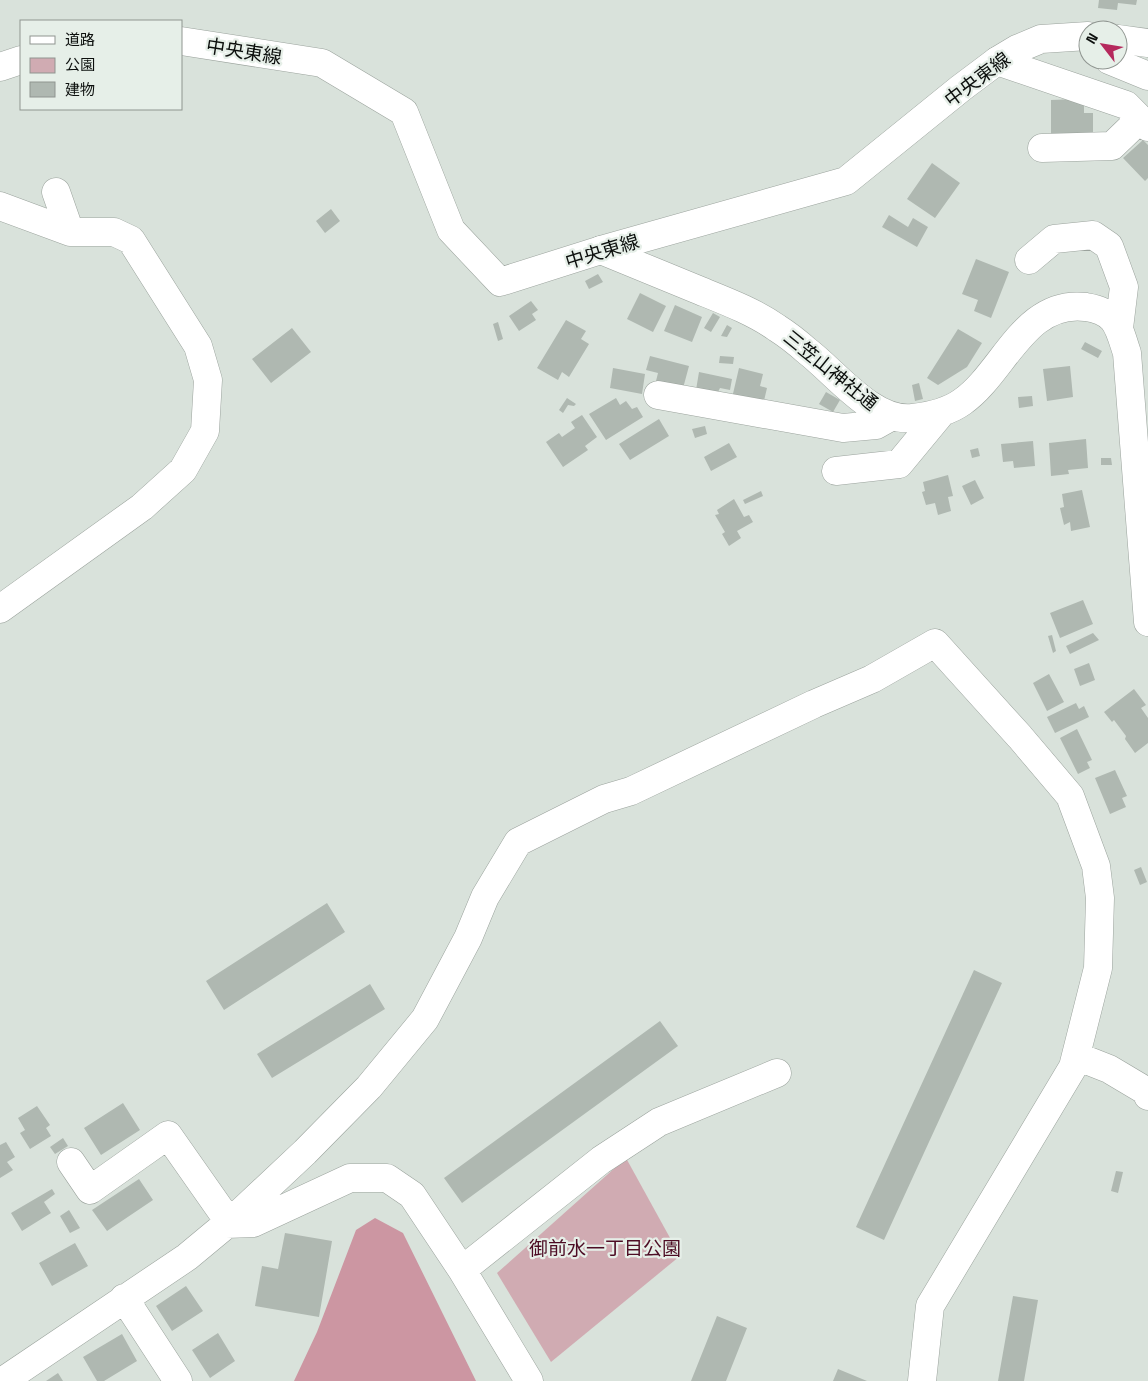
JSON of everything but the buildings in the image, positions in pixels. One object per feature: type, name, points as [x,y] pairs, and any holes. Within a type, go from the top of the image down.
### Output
[{"type":"street","name":"中央東線","points":[[182,41],[322,63],[404,112],[451,230],[500,282],[601,250],[846,181],[997,61],[1017,49],[1041,39],[1078,36]]},
{"type":"street","points":[[1058,37],[1078,46]]},
{"type":"street","points":[[1128,40],[1148,43]]},
{"type":"street","points":[[0,67],[20,60]]},
{"type":"street","points":[[997,61],[1126,105],[1144,123],[1112,146],[1042,148]]},
{"type":"street","points":[[1128,68],[1148,76]]},
{"type":"street","points":[[56,192],[70,232]]},
{"type":"street","points":[[0,206],[70,232],[114,232],[131,240],[198,346],[208,380],[205,431],[183,470],[142,507],[0,609]]},
{"type":"street","points":[[1029,260],[1054,239],[1093,235],[1109,246],[1124,287],[1119,328]]},
{"type":"street","name":"三笠山神社通","points":[[601,250],[637,275],[737,305],[776,327],[809,352],[861,400],[892,416],[910,419],[930,416],[963,402],[985,380],[1032,325],[1055,310],[1079,306],[1100,309],[1109,314],[1119,328],[1127,353],[1138,373],[1132,432],[1148,622]]},
{"type":"street","points":[[658,395],[843,428],[876,425],[892,416]]},
{"type":"street","points":[[836,471],[899,464],[942,412]]},
{"type":"street","points":[[3,1381],[187,1257],[228,1223],[305,1152],[368,1087],[425,1019],[468,938],[485,897],[518,842],[604,799],[631,791],[814,704],[872,680],[935,644],[1020,737],[1070,796],[1096,866],[1100,898],[1098,968],[1073,1067],[930,1306],[922,1381]]},
{"type":"street","points":[[1076,1056],[1109,1069],[1146,1091],[1148,1096]]},
{"type":"street","points":[[462,1270],[601,1160],[659,1122],[777,1073]]},
{"type":"street","points":[[71,1162],[90,1190],[168,1135],[228,1223]]},
{"type":"street","points":[[228,1223],[253,1222],[350,1178],[387,1178],[412,1195],[462,1270],[529,1381]]},
{"type":"street","points":[[124,1298],[178,1381]]},
{"type":"green space","name":"御前水一丁目公園","points":[[626,1158],[680,1256],[551,1362],[497,1273]]},
{"type":"shaded area","points":[[375,1218],[403,1233],[476,1381],[294,1381],[317,1332],[356,1230]]}]
